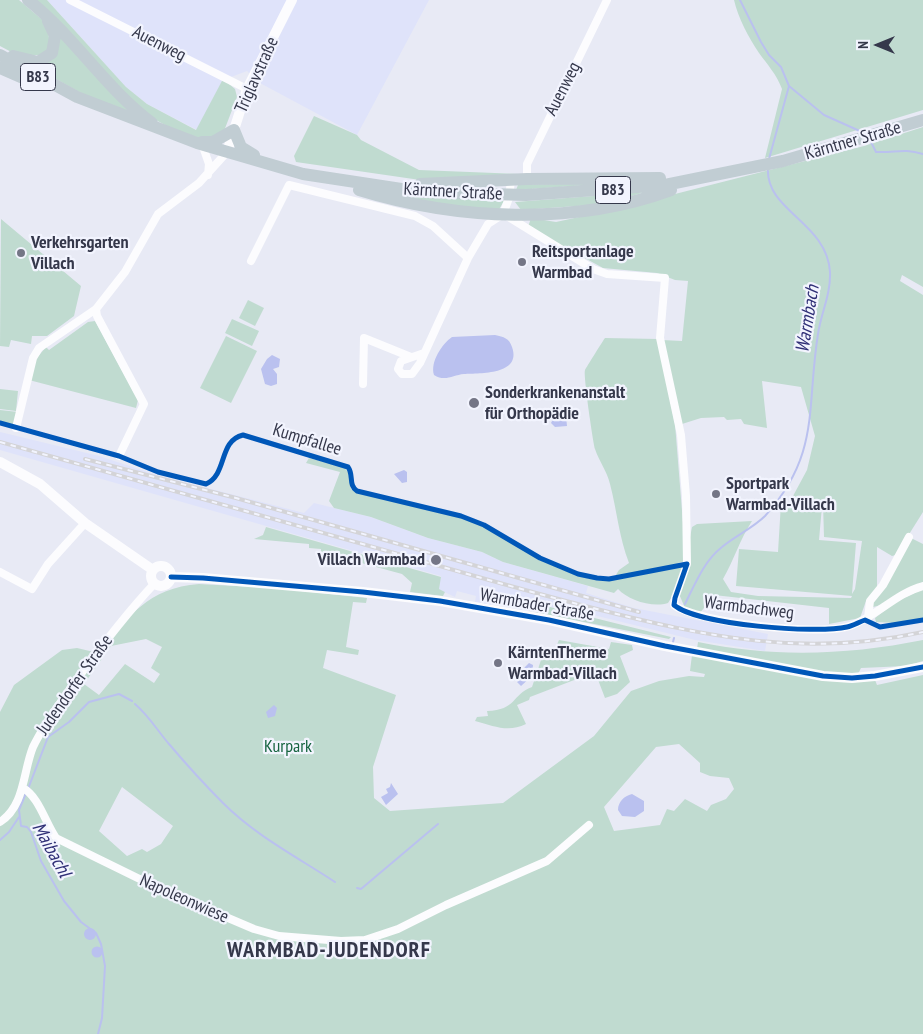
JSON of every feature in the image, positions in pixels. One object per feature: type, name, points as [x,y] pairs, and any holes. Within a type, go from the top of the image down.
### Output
[{"type":"main road","points":[[28,0],[53,19],[119,94],[162,131]]},
{"type":"main road","points":[[0,49],[20,59],[38,62],[52,53],[55,45],[53,30],[39,9]]},
{"type":"main road","name":"Kärntner Straße","points":[[0,55],[77,97],[200,144],[303,174],[421,192],[494,196],[526,195],[635,188],[699,179],[782,161],[860,140],[923,120]]},
{"type":"main road","points":[[0,68],[60,95],[77,97]]},
{"type":"main road","points":[[200,144],[213,142],[234,130],[240,147],[260,161]]},
{"type":"main road","points":[[383,187],[401,182],[425,185],[527,179],[699,179]]},
{"type":"main road","points":[[349,182],[358,190],[409,202],[473,212],[530,215],[606,206],[664,192],[699,179]]},
{"type":"street","name":"Auenweg","points":[[70,0],[247,89]]},
{"type":"street","name":"Triglavstraße","points":[[227,152],[247,89],[292,0]]},
{"type":"street","name":"Auenweg","points":[[527,179],[527,164],[607,0]]},
{"type":"street","points":[[200,144],[209,164],[208,175]]},
{"type":"street","points":[[16,428],[33,358],[39,348],[96,309],[125,272],[158,214],[167,206],[186,195],[208,175],[227,152]]},
{"type":"street","points":[[424,353],[401,361],[398,369],[402,374],[412,374],[420,364],[468,258],[488,224],[503,214],[509,198],[511,180]]},
{"type":"street","points":[[251,260],[289,185],[415,216],[433,226],[468,258]]},
{"type":"street","name":"Warmbachweg","points":[[503,214],[592,269],[606,274],[665,278],[660,338],[681,435],[686,496],[687,564],[674,606],[687,614],[754,625],[814,629],[847,627],[868,618],[911,589],[923,586]]},
{"type":"street","points":[[96,309],[97,316],[144,404],[119,456]]},
{"type":"street","points":[[363,384],[364,338],[411,357]]},
{"type":"street","name":"Warmbader Straße","points":[[0,462],[40,484],[85,523],[153,570],[158,566],[165,567],[170,571],[171,577],[166,586],[160,587],[154,584]]},
{"type":"street","points":[[0,572],[32,589],[48,564],[85,523]]},
{"type":"street","points":[[868,618],[870,601],[884,585],[909,537]]},
{"type":"street","points":[[153,570],[151,579],[154,584]]},
{"type":"street","name":"Warmbader Straße","points":[[171,577],[355,591],[440,601],[549,620],[665,646],[823,676],[852,678],[923,667]]},
{"type":"street","name":"Judendorfer Straße","points":[[0,822],[6,818],[26,790],[33,748],[51,716],[108,637],[154,584]]},
{"type":"street","name":"Napoleonwiese","points":[[26,790],[56,838],[160,889],[254,929],[279,936],[342,941],[365,940],[398,929],[446,905],[547,860],[589,825]]},
{"type":"shaded area","points":[[47,0],[429,0],[357,135],[258,82],[247,71],[223,80],[197,130],[147,104],[126,87]]},
{"type":"shaded area","name":"Villach Warmbad","points":[[0,432],[99,456],[157,475],[304,513],[314,503],[371,517],[428,538],[482,552],[503,562],[588,586],[586,593],[634,608],[768,634],[765,651],[695,640],[577,611],[531,604],[529,611],[496,603],[491,605],[475,602],[476,596],[457,591],[455,597],[438,589],[441,576],[0,450]]},
{"type":"green space","points":[[0,0],[19,0],[45,22],[51,45],[43,55],[17,55],[0,46]]},
{"type":"green space","points":[[36,0],[47,0],[126,87],[147,104],[196,130],[223,79],[235,89],[237,97],[224,131],[206,140],[174,130],[145,114]]},
{"type":"green space","points":[[734,0],[923,0],[923,110],[765,158],[782,89],[775,74],[759,53],[748,34],[738,14]]},
{"type":"green space","points":[[58,33],[139,116],[88,97],[33,66],[41,64]]},
{"type":"green space","points":[[314,116],[357,135],[361,140],[419,170],[520,174],[434,182],[296,162],[294,156]]},
{"type":"green space","points":[[923,127],[923,287],[902,275],[900,281],[923,295],[923,512],[896,555],[892,556],[877,547],[877,588],[866,601],[860,618],[829,624],[829,608],[714,595],[700,613],[685,608],[679,594],[692,527],[697,524],[752,521],[723,579],[731,592],[758,596],[851,598],[852,596],[736,586],[739,549],[778,552],[781,503],[822,506],[819,540],[856,543],[852,594],[855,589],[862,541],[824,537],[823,503],[793,496],[807,470],[815,436],[801,387],[762,381],[767,428],[744,424],[741,419],[727,420],[724,417],[701,418],[682,424],[662,340],[682,341],[688,281],[675,280],[657,273],[603,268],[528,227],[531,218],[556,222],[616,209],[864,146]]},
{"type":"green space","points":[[631,182],[516,190],[518,185]]},
{"type":"green space","points":[[645,192],[606,204],[521,210],[515,202]]},
{"type":"green space","points":[[403,195],[504,201],[498,211],[440,205]]},
{"type":"green space","name":"Verkehrsgarten Villach","points":[[1,219],[81,286],[74,316],[47,336],[32,336],[31,344],[11,340],[9,347],[0,346]]},
{"type":"green space","points":[[248,300],[264,308],[255,326],[239,318]]},
{"type":"green space","points":[[232,319],[259,331],[252,346],[225,333]]},
{"type":"green space","points":[[95,321],[138,400],[136,408],[29,380],[35,360],[46,347],[49,350],[88,322]]},
{"type":"green space","points":[[226,336],[257,351],[231,403],[200,388]]},
{"type":"green space","points":[[605,338],[658,339],[675,424],[685,548],[685,561],[678,563],[674,568],[684,566],[675,592],[668,603],[648,604],[628,597],[618,589],[614,593],[503,562],[482,552],[428,538],[371,517],[334,508],[329,501],[340,472],[306,463],[309,458],[344,467],[349,473],[351,489],[357,493],[423,507],[471,521],[503,535],[545,561],[575,575],[612,581],[619,570],[629,563],[609,479],[595,449],[585,375],[585,370]]},
{"type":"green space","points":[[0,389],[18,391],[16,411],[0,409]]},
{"type":"green space","points":[[0,410],[18,412],[13,425],[0,422]]},
{"type":"green space","points":[[266,527],[441,577],[439,589],[445,592],[443,596],[410,592],[412,583],[402,574],[321,552],[321,549],[309,548],[309,544],[254,539],[263,535]]},
{"type":"green space","points":[[911,538],[923,544],[923,582],[881,605],[873,607],[872,600]]},
{"type":"green space","name":"Kurpark","points":[[199,584],[273,588],[367,598],[366,603],[353,602],[346,647],[359,650],[358,655],[327,650],[323,668],[396,695],[373,767],[374,798],[390,811],[503,803],[594,736],[631,691],[659,681],[689,676],[704,677],[705,674],[690,671],[692,655],[875,680],[877,685],[923,675],[923,1034],[0,1034],[0,712],[14,685],[62,650],[77,648],[98,653],[141,606],[166,591]],"holes":[[[146,639],[162,647],[151,668],[160,674],[154,683],[125,664],[99,695],[84,684],[111,646]],[[679,744],[700,763],[700,772],[710,776],[729,778],[734,789],[726,799],[711,805],[707,811],[685,799],[674,811],[667,809],[660,825],[614,831],[604,807],[656,747]],[[122,787],[173,826],[161,844],[147,852],[142,849],[127,856],[99,831]]]},
{"type":"green space","points":[[923,589],[923,619],[897,623],[876,622],[875,618],[897,601]]},
{"type":"green space","points":[[531,604],[671,637],[669,639],[529,611]]},
{"type":"green space","points":[[559,640],[609,649],[611,642],[632,645],[633,650],[620,656],[630,682],[617,694],[605,698],[595,672],[530,697],[529,700],[517,705],[526,724],[519,727],[495,727],[475,721],[477,717],[488,716],[487,711],[504,708],[525,690],[532,687],[543,654],[551,658]]},
{"type":"green space","points":[[923,640],[923,661],[906,666],[861,668],[858,674],[819,672],[697,649],[698,642],[755,651],[811,653],[867,649]]},
{"type":"water","points":[[495,335],[506,338],[512,347],[513,356],[511,363],[505,368],[498,371],[445,378],[434,375],[435,359],[444,344],[452,337]]},
{"type":"water","points":[[272,355],[280,359],[279,367],[273,369],[277,374],[277,384],[271,386],[265,384],[261,369]]},
{"type":"water","points":[[566,416],[567,426],[555,427],[551,423],[554,417]]},
{"type":"water","points":[[404,470],[407,472],[407,482],[402,483],[394,474]]},
{"type":"water","points":[[529,663],[533,665],[532,676],[521,686],[517,682],[524,675],[521,671]]},
{"type":"water","points":[[274,705],[277,708],[275,716],[268,718],[266,712]]},
{"type":"water","points":[[391,783],[398,794],[386,805],[381,797],[388,793],[386,789],[390,787]]},
{"type":"water","points":[[632,794],[644,801],[644,811],[635,817],[622,816],[618,810],[619,804],[624,798]]},
{"type":"water","points":[[90,928],[96,934],[90,940],[84,934]]},
{"type":"water","points":[[97,946],[103,952],[97,958],[91,952]]},
{"type":"waterway","name":"Warmbach","points":[[740,0],[761,42],[769,55],[781,67],[789,86],[769,159]]},
{"type":"waterway","points":[[789,86],[824,115],[862,132]]},
{"type":"waterway","points":[[870,140],[876,152],[905,151],[923,154]]},
{"type":"waterway","name":"Warmbach","points":[[685,604],[710,559],[727,543],[765,516],[783,493],[795,472],[803,451],[808,429],[819,326],[829,288],[830,272],[826,255],[819,241],[776,195],[770,183],[768,168]]},
{"type":"waterway","name":"Warmbach","points":[[673,642],[674,638]]},
{"type":"waterway","name":"Maibachl","points":[[28,789],[48,737],[69,722],[89,702],[119,694],[132,701]]},
{"type":"waterway","name":"Maibachl","points":[[135,704],[145,713],[196,774],[236,815],[277,846],[335,882]]},
{"type":"waterway","name":"Maibachl","points":[[26,793],[19,810],[21,826],[27,827],[31,832],[41,861],[64,901],[81,922],[96,933],[101,944],[105,966],[102,1018],[98,1034]]},
{"type":"waterway","points":[[0,840],[9,832],[19,817]]},
{"type":"waterway","name":"Maibachl","points":[[357,888],[361,889],[438,824]]},
{"type":"railway","points":[[0,442],[522,589],[676,628],[756,641],[797,643],[880,640],[923,632]]},
{"type":"railway","points":[[85,459],[236,498],[639,612]]},
{"type":"cycle path","name":"Kumpfallee","points":[[0,423],[119,456],[158,472],[206,484],[218,473],[230,444],[235,438],[243,435],[348,467],[354,489],[357,491],[461,516],[484,525],[540,558],[578,574],[609,579],[687,564],[674,605],[687,612],[707,618],[758,626],[810,629],[847,627],[865,620],[880,627],[923,620]]},
{"type":"cycle path","points":[[171,577],[363,592],[440,601],[549,620],[665,646],[823,676],[852,678],[875,676],[923,667]]},
{"type":"place","name":"Verkehrsgarten Villach","points":[[21,253]]},
{"type":"place","name":"Reitsportanlage Warmbad","points":[[522,262]]},
{"type":"place","name":"Sonderkrankenanstalt für Orthopädie","points":[[474,403]]},
{"type":"place","name":"Sportpark Warmbad-Villach","points":[[716,494]]},
{"type":"place","name":"Villach Warmbad","points":[[436,560]]},
{"type":"place","name":"KärntenTherme Warmbad-Villach","points":[[498,663]]},
{"type":"district","name":"WARMBAD-JUDENDORF","points":[[329,951]]}]
